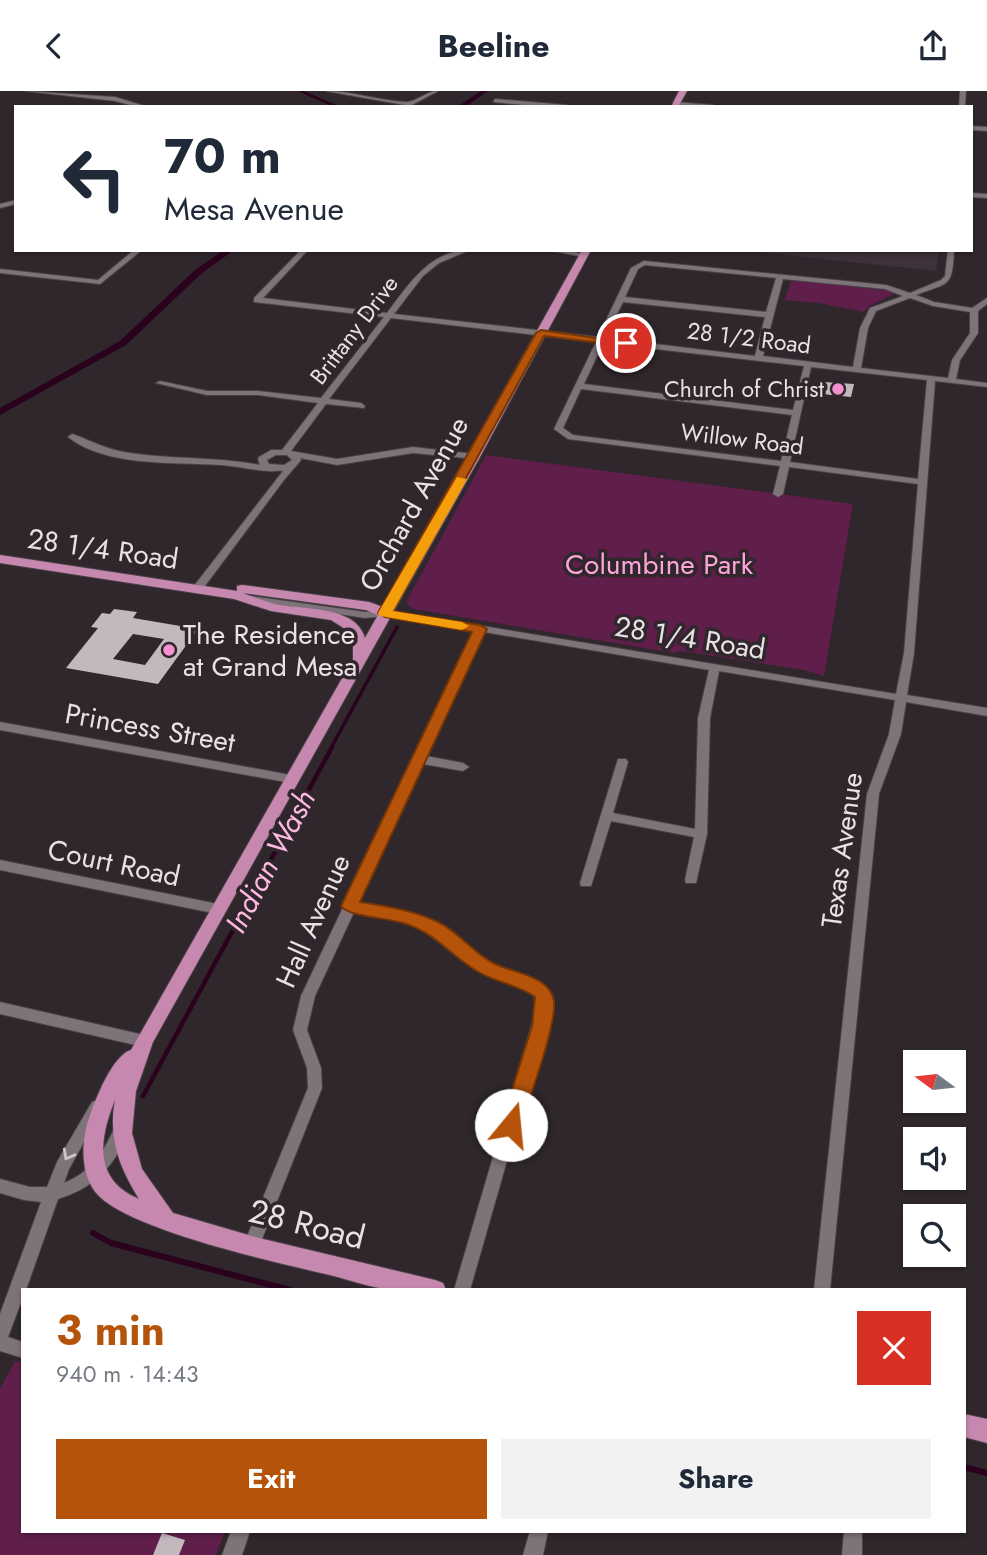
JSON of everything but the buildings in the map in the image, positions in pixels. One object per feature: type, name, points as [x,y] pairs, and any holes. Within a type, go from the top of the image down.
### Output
[{"type":"main road","points":[[674,105],[683,91]]},
{"type":"main road","name":"Orchard Avenue","points":[[121,1130],[124,1097],[145,1041],[474,457],[585,253]]},
{"type":"main road","name":"28 1/4 Road","points":[[0,559],[236,595]]},
{"type":"main road","name":"28 1/4 Road","points":[[198,588],[234,589],[356,604],[385,613]]},
{"type":"main road","points":[[236,595],[271,607],[345,621],[359,636],[356,665]]},
{"type":"main road","name":"Orchard Avenue","points":[[116,1076],[145,1041]]},
{"type":"main road","points":[[96,1174],[96,1134],[116,1076]]},
{"type":"main road","points":[[121,1130],[133,1174],[165,1217]]},
{"type":"main road","name":"28 Road","points":[[96,1174],[116,1200],[142,1212],[252,1244],[427,1288]]},
{"type":"main road","points":[[966,1425],[987,1430]]},
{"type":"street","points":[[28,91],[90,97],[134,105]]},
{"type":"street","points":[[78,105],[99,91]]},
{"type":"street","points":[[329,91],[410,104],[435,91]]},
{"type":"street","points":[[495,101],[543,105]]},
{"type":"street","points":[[0,271],[100,282],[137,252]]},
{"type":"street","name":"28 1/2 Road","points":[[303,252],[257,300],[391,313],[987,385]]},
{"type":"street","name":"Brittany Drive","points":[[198,588],[281,478],[324,401],[391,313],[426,269],[463,252]]},
{"type":"street","points":[[857,370],[864,328],[873,310],[948,279],[951,252]]},
{"type":"street","points":[[558,429],[635,268],[644,263],[886,287],[933,304],[974,310],[987,300]]},
{"type":"street","points":[[758,359],[780,275]]},
{"type":"street","points":[[35,287],[48,277]]},
{"type":"street","points":[[620,299],[770,315]]},
{"type":"street","points":[[952,381],[956,360],[974,334],[974,310]]},
{"type":"street","points":[[778,494],[808,364]]},
{"type":"street","name":"Texas Avenue","points":[[822,1288],[873,794],[895,734],[909,653],[931,378]]},
{"type":"street","points":[[160,383],[207,393],[258,393],[361,406]]},
{"type":"street","points":[[578,386],[797,413]]},
{"type":"street","name":"Willow Road","points":[[558,429],[571,437],[923,482]]},
{"type":"street","points":[[72,437],[106,453],[167,461],[215,460],[281,470],[291,457]]},
{"type":"street","points":[[271,469],[262,465],[262,459],[268,454],[344,462],[413,450],[474,457]]},
{"type":"street","name":"28 1/4 Road","points":[[236,595],[365,615],[385,613],[987,712]]},
{"type":"street","name":"Hall Avenue","points":[[252,1244],[315,1088],[314,1068],[300,1030],[301,1015],[349,906],[480,629]]},
{"type":"street","points":[[691,880],[701,834],[704,718],[715,667]]},
{"type":"street","name":"Princess Street","points":[[0,726],[291,779]]},
{"type":"street","points":[[419,758],[463,767]]},
{"type":"street","points":[[586,883],[622,762]]},
{"type":"street","points":[[606,816],[701,834]]},
{"type":"street","name":"Court Road","points":[[0,865],[218,909]]},
{"type":"street","points":[[349,906],[402,916],[434,927],[486,968],[533,986],[543,994],[545,1003],[463,1288]]},
{"type":"street","points":[[0,1008],[145,1041]]},
{"type":"street","name":"Orchard Avenue","points":[[0,1338],[62,1167],[116,1076]]},
{"type":"street","name":"Orchard Avenue","points":[[96,1174],[114,1151],[121,1130]]},
{"type":"street","points":[[0,1186],[51,1194],[96,1174]]},
{"type":"street","points":[[0,1343],[21,1349]]},
{"type":"street","points":[[232,1555],[240,1533]]},
{"type":"street","points":[[533,1555],[538,1533]]},
{"type":"street","points":[[852,1555],[853,1533]]},
{"type":"shaded area","points":[[758,252],[939,252],[936,271]]},
{"type":"green space","points":[[792,280],[885,290],[894,294],[869,306],[864,312],[819,303],[784,300]]},
{"type":"green space","name":"Columbine Park","points":[[486,455],[853,504],[824,676],[804,670],[682,651],[674,653],[413,609],[406,602]]},
{"type":"green space","points":[[15,1361],[21,1362],[21,1533],[224,1533],[216,1555],[0,1555],[0,1389]]},
{"type":"waterway","name":"Indian Wash","points":[[301,91],[332,105]]},
{"type":"waterway","points":[[463,105],[485,91]]},
{"type":"waterway","points":[[0,412],[123,343],[199,271],[227,252]]},
{"type":"waterway","name":"Indian Wash","points":[[331,748],[397,627]]},
{"type":"waterway","name":"Indian Wash","points":[[143,1096],[332,747]]},
{"type":"waterway","name":"Indian Wash","points":[[93,1233],[111,1243],[282,1288]]},
{"type":"waterway","name":"Indian Wash","points":[[966,1468],[987,1473]]},
{"type":"slow traffic","points":[[461,479],[385,613],[462,626]]},
{"type":"place","name":"Church of Christ","points":[[838,389]]},
{"type":"place","name":"The Residence at Grand Mesa","points":[[169,650]]},
{"type":"route","points":[[511,1125],[541,1026],[545,1003],[543,994],[520,980],[486,968],[434,927],[402,916],[349,906],[480,629],[385,613],[541,333],[626,343]]}]
